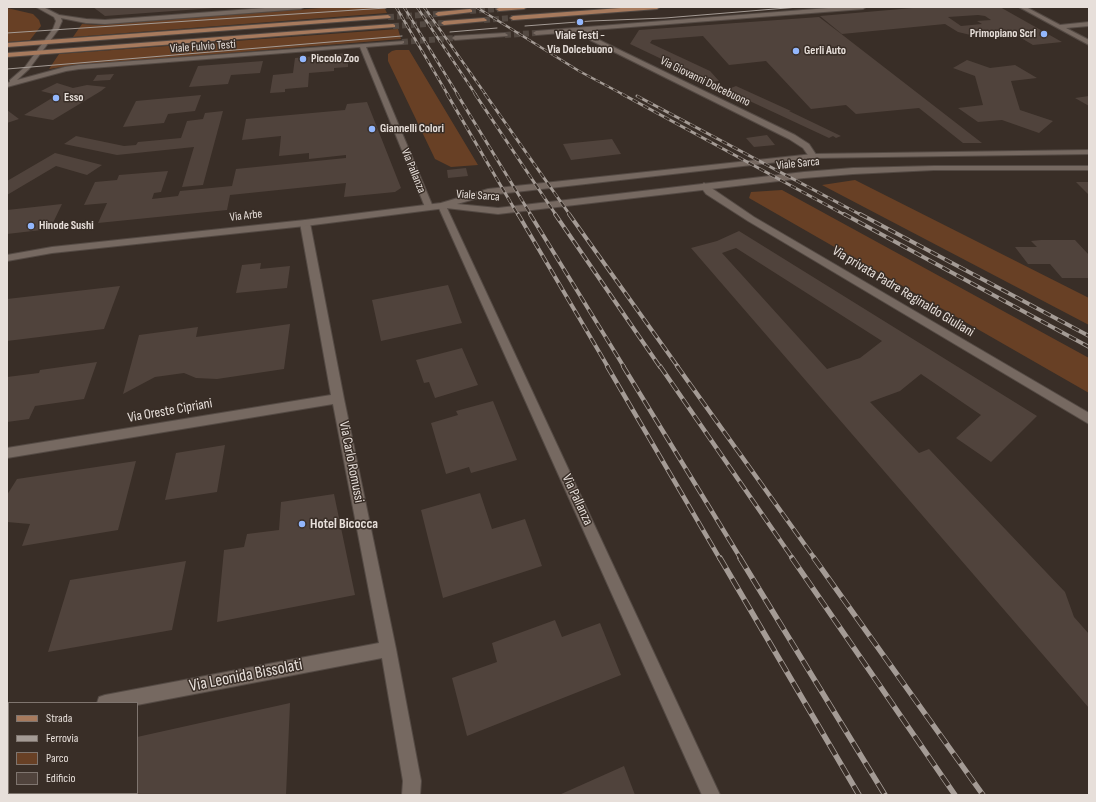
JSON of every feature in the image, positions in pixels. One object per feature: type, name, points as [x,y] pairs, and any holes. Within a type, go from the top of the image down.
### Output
[{"type":"main road","points":[[499,9],[524,7]]},
{"type":"main road","points":[[513,18],[657,7]]},
{"type":"main road","points":[[438,14],[470,11]]},
{"type":"main road","name":"Viale Fulvio Testi","points":[[7,45],[388,17]]},
{"type":"main road","points":[[444,23],[484,20]]},
{"type":"main road","name":"Viale Fulvio Testi","points":[[7,56],[393,26]]},
{"type":"street","points":[[38,7],[46,9],[57,16],[86,21],[105,22],[301,7]]},
{"type":"street","points":[[46,9],[53,7]]},
{"type":"street","points":[[536,33],[862,7]]},
{"type":"street","points":[[1022,7],[1089,43]]},
{"type":"street","points":[[8,85],[23,73],[58,26],[59,20],[57,16]]},
{"type":"street","points":[[1060,27],[1089,24]]},
{"type":"street","name":"Via Giovanni Dolcebuono","points":[[588,29],[592,38],[598,42],[792,137],[806,146],[813,156]]},
{"type":"street","points":[[455,38],[505,35]]},
{"type":"street","name":"Viale Fulvio Testi","points":[[8,85],[65,69],[79,67],[402,42]]},
{"type":"street","name":"Via Pallanza","points":[[362,45],[435,206],[711,795]]},
{"type":"street","name":"Viale Sarca","points":[[435,206],[488,192],[813,156],[1089,152]]},
{"type":"street","name":"Viale Sarca","points":[[435,206],[498,211],[704,186],[853,171],[934,168],[1089,168]]},
{"type":"street","name":"Via privata Padre Reginaldo Giuliani","points":[[704,186],[709,192],[746,215],[1089,419]]},
{"type":"street","name":"Via Arbe","points":[[7,258],[52,250],[305,223],[435,206]]},
{"type":"street","name":"Via Carlo Romussi","points":[[305,223],[338,399],[388,649],[412,781],[411,795]]},
{"type":"street","name":"Via Arbe","points":[[7,251],[52,250]]},
{"type":"street","name":"Via Oreste Cipriani","points":[[7,453],[317,401],[338,399]]},
{"type":"street","name":"Via Leonida Bissolati","points":[[109,702],[388,649]]},
{"type":"green space","points":[[334,7],[384,7],[387,13],[73,37],[82,24],[97,25]]},
{"type":"green space","points":[[7,8],[33,14],[39,20],[41,26],[30,40],[7,42]]},
{"type":"green space","points":[[398,29],[401,39],[68,66],[49,69],[59,54]]},
{"type":"green space","points":[[396,50],[409,50],[478,165],[451,167],[435,159],[388,61],[388,54]]},
{"type":"green space","points":[[855,180],[1089,298],[1089,325],[822,185]]},
{"type":"green space","points":[[782,190],[1089,358],[1089,393],[749,198],[751,192]]},
{"type":"building","points":[[93,7],[214,7],[214,8],[105,16]]},
{"type":"building","points":[[924,7],[1000,7],[1062,42],[1033,45],[1016,35],[983,38],[958,32],[945,24],[842,34],[820,16]],"holes":[[[985,16],[991,20],[977,21],[982,24],[961,26],[948,17]]]},
{"type":"building","points":[[819,17],[982,143],[963,143],[919,108],[856,114],[846,105],[811,109],[766,61],[729,65],[703,36],[652,40],[650,43],[710,71],[719,81],[710,82],[630,44],[639,30]]},
{"type":"building","points":[[348,53],[348,67],[334,68],[334,71],[309,73],[308,87],[285,89],[285,92],[270,93],[273,75],[293,73],[295,58]]},
{"type":"building","points":[[967,60],[990,68],[1015,65],[1037,78],[1011,81],[1020,110],[1053,121],[1039,133],[1002,120],[978,122],[958,108],[983,105],[975,76],[953,68]]},
{"type":"building","points":[[263,61],[260,73],[231,75],[228,84],[189,87],[198,66]]},
{"type":"building","points":[[114,74],[110,80],[93,81],[97,75]]},
{"type":"building","points":[[57,83],[73,88],[87,85],[106,87],[53,120],[24,115],[57,95],[41,91]]},
{"type":"building","points":[[736,86],[841,136],[836,138],[833,136],[829,138],[726,90]]},
{"type":"building","points":[[201,95],[195,111],[168,114],[164,123],[123,127],[136,101]]},
{"type":"building","points":[[1089,96],[1089,106],[1075,98]]},
{"type":"building","points":[[367,102],[401,188],[395,192],[344,197],[346,183],[230,195],[227,210],[98,223],[107,203],[84,205],[95,182],[117,180],[119,175],[168,171],[161,192],[154,193],[152,199],[178,196],[180,191],[232,186],[236,169],[346,158],[346,155],[309,159],[309,153],[279,156],[281,136],[242,140],[246,119],[345,110],[347,104]]},
{"type":"building","points":[[7,110],[19,119],[7,123]]},
{"type":"building","points":[[223,111],[203,185],[182,187],[194,147],[117,155],[64,144],[76,136],[124,146],[136,145],[138,142],[181,138],[187,121],[203,119],[205,113]]},
{"type":"building","points":[[767,135],[775,145],[754,147],[746,138]]},
{"type":"building","points":[[612,139],[621,154],[571,160],[563,144]]},
{"type":"building","points":[[55,153],[102,165],[87,175],[56,166],[7,195],[7,181]]},
{"type":"building","points":[[466,168],[468,176],[448,178],[447,170]]},
{"type":"building","points":[[1076,182],[1089,182],[1089,195]]},
{"type":"building","points":[[62,204],[50,229],[7,234],[7,210]]},
{"type":"building","points":[[739,231],[1037,416],[991,462],[956,438],[981,415],[921,374],[900,391],[870,402],[919,453],[929,449],[1065,592],[1074,617],[1089,634],[1089,708],[691,248],[717,241]],"holes":[[[736,248],[882,341],[860,358],[827,369],[722,253]]]},
{"type":"building","points":[[1075,240],[1089,255],[1089,278],[1062,278],[1050,264],[1028,264],[1015,247],[1037,247],[1031,241]]},
{"type":"building","points":[[261,263],[260,269],[290,266],[287,288],[236,293],[242,265]]},
{"type":"building","points":[[448,285],[462,323],[381,341],[372,300]]},
{"type":"building","points":[[120,286],[104,329],[7,341],[7,299]]},
{"type":"building","points":[[290,324],[284,369],[217,379],[196,378],[184,373],[155,377],[123,394],[139,335],[198,327],[196,337]]},
{"type":"building","points":[[462,348],[478,385],[435,398],[429,382],[424,383],[416,360]]},
{"type":"building","points":[[97,362],[84,399],[35,406],[29,419],[7,422],[7,377],[39,373],[40,370]]},
{"type":"building","points":[[493,401],[517,460],[471,473],[469,467],[446,474],[431,423],[458,415],[456,411]]},
{"type":"building","points":[[225,445],[217,492],[165,500],[176,453]]},
{"type":"building","points":[[136,461],[118,530],[22,546],[30,524],[7,522],[7,495],[17,479]]},
{"type":"building","points":[[480,493],[492,529],[525,519],[542,566],[443,598],[421,510]]},
{"type":"building","points":[[334,494],[355,595],[217,622],[224,550],[244,547],[247,534],[279,530],[281,502]]},
{"type":"building","points":[[186,561],[172,630],[48,652],[70,580]]},
{"type":"building","points":[[555,620],[562,637],[600,623],[621,675],[467,736],[452,678],[497,662],[492,643]]},
{"type":"building","points":[[290,703],[286,795],[27,795],[138,794],[138,737]]},
{"type":"building","points":[[624,766],[635,795],[559,795]]},
{"type":"tunnel","points":[[470,11],[499,9]]},
{"type":"tunnel","points":[[388,17],[438,14]]},
{"type":"tunnel","points":[[484,20],[513,18]]},
{"type":"tunnel","points":[[393,26],[444,23]]},
{"type":"tunnel","points":[[505,35],[536,33]]},
{"type":"tunnel","points":[[402,42],[455,38]]},
{"type":"tram line","points":[[525,26],[591,21],[665,18],[799,7]]},
{"type":"tram line","points":[[7,33],[386,8]]},
{"type":"tram line","points":[[450,32],[497,28]]},
{"type":"tram line","points":[[7,69],[402,36]]},
{"type":"railway","points":[[396,7],[448,95]]},
{"type":"railway","points":[[404,7],[458,95]]},
{"type":"railway","points":[[417,7],[476,95]]},
{"type":"railway","points":[[424,7],[486,95]]},
{"type":"railway","points":[[476,7],[579,71],[624,95]]},
{"type":"railway","points":[[447,94],[518,215]]},
{"type":"railway","points":[[457,94],[531,215]]},
{"type":"railway","points":[[475,94],[556,215]]},
{"type":"railway","points":[[485,94],[570,215]]},
{"type":"railway","points":[[622,94],[845,215]]},
{"type":"railway","points":[[637,96],[861,215]]},
{"type":"railway","points":[[518,214],[608,367]]},
{"type":"railway","points":[[530,214],[624,367]]},
{"type":"railway","points":[[555,214],[660,367]]},
{"type":"railway","points":[[569,214],[678,367]]},
{"type":"railway","points":[[844,214],[1089,347]]},
{"type":"railway","points":[[860,214],[1089,336]]},
{"type":"railway","points":[[607,366],[720,559]]},
{"type":"railway","points":[[623,366],[741,559]]},
{"type":"railway","points":[[660,366],[793,559]]},
{"type":"railway","points":[[677,366],[815,559]]},
{"type":"railway","points":[[720,558],[859,795]]},
{"type":"railway","points":[[740,558],[885,795]]},
{"type":"railway","points":[[792,558],[955,795]]},
{"type":"railway","points":[[814,558],[983,795]]},
{"type":"place","name":"Viale Testi - Via Dolcebuono","points":[[580,22]]},
{"type":"place","name":"Primopiano Scrl","points":[[1044,34]]},
{"type":"place","name":"Gerli Auto","points":[[796,51]]},
{"type":"place","name":"Piccolo Zoo","points":[[303,59]]},
{"type":"place","name":"Esso","points":[[56,98]]},
{"type":"place","name":"Giannelli Colori","points":[[372,129]]},
{"type":"place","name":"Hinode Sushi","points":[[31,226]]},
{"type":"place","name":"Hotel Bicocca","points":[[302,524]]}]
